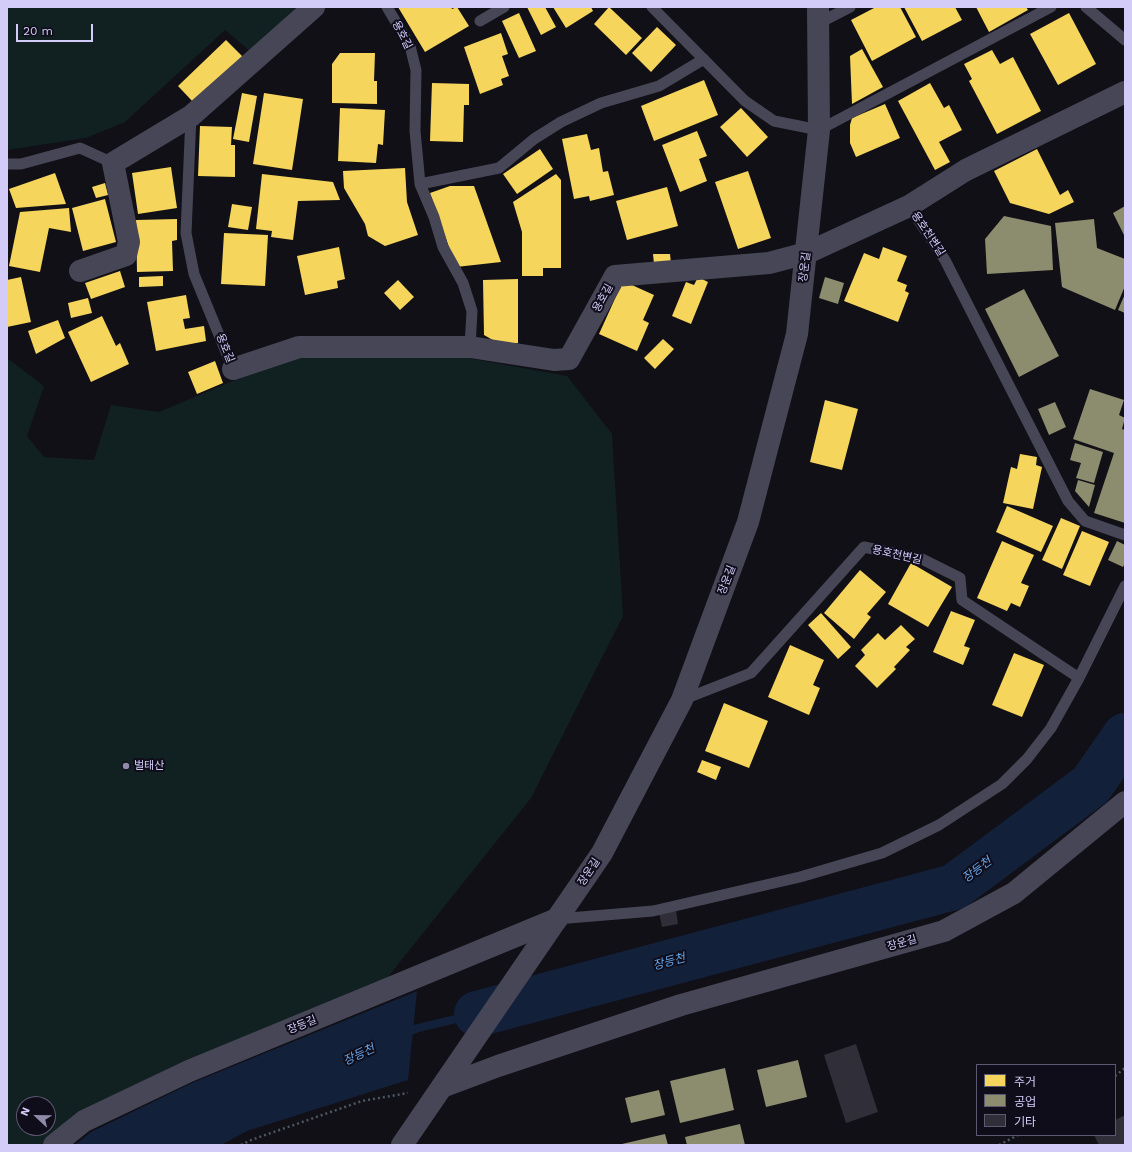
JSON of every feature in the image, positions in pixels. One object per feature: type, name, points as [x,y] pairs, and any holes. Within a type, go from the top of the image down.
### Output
[{"type":"street","points":[[80,272],[126,255],[129,242],[113,163],[190,116],[314,7]]},
{"type":"street","name":"장운길","points":[[402,1145],[602,853],[682,700],[748,522],[797,334],[819,130],[818,15]]},
{"type":"street","name":"용호천변길","points":[[806,253],[909,206],[966,170],[1125,92]]},
{"type":"street","name":"용호길","points":[[233,369],[299,347],[470,347],[554,360],[570,359],[615,276],[769,262],[806,253]]},
{"type":"street","name":"장운길","points":[[442,1087],[498,1066],[681,1005],[944,931],[1014,893],[1125,802]]},
{"type":"street","name":"장등길","points":[[54,1145],[84,1121],[189,1071],[557,919]]},
{"type":"lane","name":"용호길","points":[[387,7],[410,46],[416,70],[415,131],[420,184],[434,217],[443,247],[462,283],[472,311],[470,347]]},
{"type":"lane","points":[[480,21],[504,7]]},
{"type":"lane","points":[[652,7],[745,101],[774,121],[819,130],[1051,7]]},
{"type":"lane","points":[[818,15],[850,7]]},
{"type":"lane","points":[[1086,7],[1125,40]]},
{"type":"lane","points":[[420,184],[499,168],[534,138],[561,122],[601,103],[659,86],[704,59]]},
{"type":"lane","name":"용호길","points":[[190,116],[186,233],[194,274],[233,369]]},
{"type":"lane","points":[[7,164],[21,164],[80,148],[113,163]]},
{"type":"lane","name":"용호천변길","points":[[909,206],[945,260],[1068,501],[1085,521],[1125,535]]},
{"type":"lane","name":"용호천변길","points":[[682,700],[752,674],[864,547],[922,559],[960,578],[962,600],[1079,678]]},
{"type":"lane","points":[[557,919],[653,911],[800,877],[882,853],[939,825],[1002,784],[1027,759],[1051,728],[1079,678],[1125,586]]},
{"type":"path","points":[[1116,1075],[1125,1068]]},
{"type":"path","points":[[241,1145],[251,1140],[362,1101],[442,1087]]},
{"type":"path","points":[[999,1145],[1016,1136]]},
{"type":"shaded area","points":[[7,7],[301,7],[251,52],[225,30],[125,122],[86,138],[7,150]]},
{"type":"shaded area","points":[[302,352],[468,358],[567,376],[612,434],[623,616],[531,798],[388,977],[176,1065],[44,1145],[7,1145],[7,358],[44,386],[27,436],[44,457],[94,460],[111,405],[159,412]]},
{"type":"water","points":[[417,991],[408,1080],[247,1131],[221,1145],[75,1145],[91,1132],[192,1083]]},
{"type":"building: 주거","points":[[398,7],[451,7],[452,9],[457,7],[469,26],[425,52]]},
{"type":"building: 주거","points":[[527,7],[545,7],[556,27],[541,35]]},
{"type":"building: 주거","points":[[553,7],[591,7],[593,11],[566,28]]},
{"type":"building: 주거","points":[[609,7],[642,38],[626,55],[594,24]]},
{"type":"building: 주거","points":[[876,7],[900,7],[916,37],[872,61],[851,20]]},
{"type":"building: 주거","points":[[904,7],[955,7],[962,20],[922,41]]},
{"type":"building: 주거","points":[[976,7],[1026,7],[1028,10],[989,32]]},
{"type":"building: 주거","points":[[519,13],[536,51],[519,58],[502,21]]},
{"type":"building: 주거","points":[[1069,13],[1096,64],[1058,85],[1030,34]]},
{"type":"building: 주거","points":[[657,27],[676,45],[651,72],[632,53]]},
{"type":"building: 주거","points":[[501,33],[508,54],[502,56],[509,76],[501,79],[503,85],[480,94],[464,47]]},
{"type":"building: 주거","points":[[226,40],[243,57],[194,103],[178,86]]},
{"type":"building: 주거","points":[[862,49],[883,87],[852,104],[850,56]]},
{"type":"building: 주거","points":[[992,50],[1000,64],[1013,57],[1041,111],[997,134],[969,81],[972,79],[964,64]]},
{"type":"building: 주거","points":[[340,53],[375,53],[374,81],[377,81],[377,104],[332,103],[332,64]]},
{"type":"building: 주거","points":[[704,80],[718,115],[654,141],[641,106]]},
{"type":"building: 주거","points":[[432,83],[469,84],[469,105],[464,105],[463,142],[430,141]]},
{"type":"building: 주거","points":[[930,83],[944,108],[949,105],[962,130],[939,142],[950,162],[935,170],[898,101]]},
{"type":"building: 주거","points":[[242,93],[257,96],[249,142],[233,139]]},
{"type":"building: 주거","points":[[264,93],[303,99],[292,170],[253,164]]},
{"type":"building: 주거","points":[[885,104],[900,138],[856,157],[850,143],[850,125],[852,118]]},
{"type":"building: 주거","points":[[340,108],[385,110],[383,145],[378,144],[376,163],[338,161]]},
{"type":"building: 주거","points":[[741,108],[768,137],[747,157],[720,127]]},
{"type":"building: 주거","points":[[200,126],[232,127],[231,145],[235,145],[235,177],[198,176]]},
{"type":"building: 주거","points":[[697,131],[707,156],[699,159],[707,181],[680,192],[662,145]]},
{"type":"building: 주거","points":[[587,134],[591,150],[599,148],[603,172],[608,171],[614,195],[590,201],[589,196],[574,199],[562,139]]},
{"type":"building: 주거","points":[[540,149],[553,169],[517,194],[503,174]]},
{"type":"building: 주거","points":[[1037,149],[1060,195],[1068,190],[1074,202],[1049,214],[1010,203],[994,171]]},
{"type":"building: 주거","points":[[171,167],[177,208],[138,214],[132,173]]},
{"type":"building: 주거","points":[[405,168],[407,202],[418,235],[385,246],[368,236],[365,224],[344,188],[343,171]]},
{"type":"building: 주거","points":[[748,171],[771,238],[738,249],[715,182]]},
{"type":"building: 주거","points":[[55,173],[66,204],[16,208],[9,189]]},
{"type":"building: 주거","points":[[262,174],[333,182],[340,200],[298,201],[293,240],[271,237],[272,231],[256,229]]},
{"type":"building: 주거","points":[[556,174],[561,180],[561,268],[543,268],[543,276],[522,276],[522,232],[513,202]]},
{"type":"building: 주거","points":[[105,183],[108,195],[96,198],[92,187]]},
{"type":"building: 주거","points":[[450,186],[474,186],[501,262],[456,267],[430,193]]},
{"type":"building: 주거","points":[[667,187],[678,226],[627,240],[616,201]]},
{"type":"building: 주거","points":[[105,199],[116,242],[83,251],[72,208]]},
{"type":"building: 주거","points":[[232,204],[252,207],[248,230],[228,227]]},
{"type":"building: 주거","points":[[69,208],[71,232],[49,228],[40,272],[9,266],[20,212]]},
{"type":"building: 주거","points":[[177,219],[177,240],[172,241],[173,271],[137,272],[136,220]]},
{"type":"building: 주거","points":[[224,233],[268,235],[265,286],[221,284]]},
{"type":"building: 주거","points":[[339,247],[345,279],[337,281],[338,288],[305,295],[297,256]]},
{"type":"building: 주거","points":[[883,247],[907,256],[897,281],[907,285],[905,291],[909,293],[898,322],[844,301],[864,253],[879,259]]},
{"type":"building: 주거","points":[[653,254],[670,254],[671,263],[654,264]]},
{"type":"building: 주거","points":[[120,271],[125,287],[91,299],[85,283]]},
{"type":"building: 주거","points":[[163,276],[163,286],[139,287],[139,277]]},
{"type":"building: 주거","points":[[21,277],[31,322],[7,327],[7,280]]},
{"type":"building: 주거","points":[[698,277],[708,282],[691,324],[672,316],[686,282],[694,285]]},
{"type":"building: 주거","points":[[518,279],[518,343],[498,343],[484,335],[483,280]]},
{"type":"building: 주거","points":[[398,280],[414,297],[400,310],[384,293]]},
{"type":"building: 주거","points":[[623,281],[654,295],[643,320],[649,323],[637,351],[599,334]]},
{"type":"building: 주거","points":[[186,295],[190,318],[183,319],[185,329],[204,326],[206,341],[156,351],[147,302]]},
{"type":"building: 주거","points":[[88,298],[92,313],[71,318],[68,303]]},
{"type":"building: 주거","points":[[102,316],[116,346],[120,343],[129,364],[91,382],[68,332]]},
{"type":"building: 주거","points":[[58,320],[65,338],[36,354],[28,331]]},
{"type":"building: 주거","points":[[663,339],[674,349],[655,369],[644,358]]},
{"type":"building: 주거","points":[[215,361],[223,383],[197,394],[188,372]]},
{"type":"building: 주거","points":[[825,400],[858,409],[842,470],[810,462]]},
{"type":"building: 주거","points":[[1020,454],[1037,457],[1036,465],[1042,467],[1033,509],[1003,503],[1011,467],[1017,469]]},
{"type":"building: 주거","points":[[1007,506],[1053,526],[1041,552],[996,532]]},
{"type":"building: 주거","points":[[1061,518],[1080,526],[1062,569],[1042,560]]},
{"type":"building: 주거","points":[[1082,531],[1109,542],[1090,586],[1063,575]]},
{"type":"building: 주거","points":[[1002,541],[1034,555],[1021,583],[1029,586],[1020,607],[1011,603],[1007,611],[977,598]]},
{"type":"building: 주거","points":[[911,563],[952,587],[928,627],[888,604]]},
{"type":"building: 주거","points":[[860,570],[886,592],[867,614],[871,617],[854,639],[824,613]]},
{"type":"building: 주거","points":[[951,611],[975,620],[964,646],[970,648],[963,665],[933,652]]},
{"type":"building: 주거","points":[[821,613],[851,647],[838,659],[808,625]]},
{"type":"building: 주거","points":[[901,625],[915,639],[906,647],[910,650],[894,667],[896,669],[877,688],[855,666],[865,655],[861,650],[878,633],[885,640]]},
{"type":"building: 주거","points":[[790,645],[824,660],[813,685],[820,688],[809,715],[768,697]]},
{"type":"building: 주거","points":[[1014,653],[1044,665],[1022,717],[992,705]]},
{"type":"building: 주거","points":[[724,703],[768,721],[749,768],[705,751]]},
{"type":"building: 주거","points":[[702,760],[721,767],[716,780],[697,772]]},
{"type":"building: 공업","points":[[1125,206],[1125,237],[1113,213]]},
{"type":"building: 공업","points":[[1004,216],[1051,226],[1053,270],[987,274],[985,239]]},
{"type":"building: 공업","points":[[1094,219],[1097,248],[1125,259],[1125,286],[1115,310],[1062,287],[1055,223]]},
{"type":"building: 공업","points":[[825,277],[844,283],[838,304],[819,298]]},
{"type":"building: 공업","points":[[1024,289],[1059,356],[1019,377],[985,309]]},
{"type":"building: 공업","points":[[1125,294],[1125,313],[1118,310]]},
{"type":"building: 공업","points":[[1090,389],[1124,400],[1119,415],[1125,418],[1122,429],[1125,430],[1125,523],[1094,513],[1114,453],[1073,439]]},
{"type":"building: 공업","points":[[1055,402],[1066,427],[1049,435],[1038,409]]},
{"type":"building: 공업","points":[[1075,443],[1103,452],[1094,483],[1076,478],[1081,463],[1070,460]]},
{"type":"building: 공업","points":[[1078,480],[1095,485],[1089,507],[1075,491]]},
{"type":"building: 공업","points":[[1117,541],[1125,545],[1125,563],[1123,567],[1108,560]]},
{"type":"building: 공업","points":[[798,1060],[807,1097],[766,1107],[757,1070]]},
{"type":"building: 공업","points":[[725,1068],[734,1110],[680,1123],[670,1081]]},
{"type":"building: 공업","points":[[659,1090],[665,1115],[631,1123],[625,1098]]},
{"type":"building: 공업","points":[[740,1124],[745,1145],[687,1145],[685,1137]]},
{"type":"building: 공업","points":[[665,1134],[668,1145],[622,1145],[622,1144]]},
{"type":"building: 기타","points":[[676,910],[678,924],[662,927],[659,913]]},
{"type":"building: 기타","points":[[856,1044],[878,1112],[846,1123],[824,1055]]},
{"type":"building: 기타","points":[[1125,1115],[1125,1145],[1099,1145],[1094,1136],[1116,1136],[1116,1120]]},
{"type":"waterway","name":"장등천","points":[[477,1014],[954,887],[1091,785],[1125,736]]},
{"type":"waterway","name":"장등천","points":[[404,1034],[418,1028],[477,1014]]},
{"type":"place","name":"벌태산","points":[[126,766]]}]
